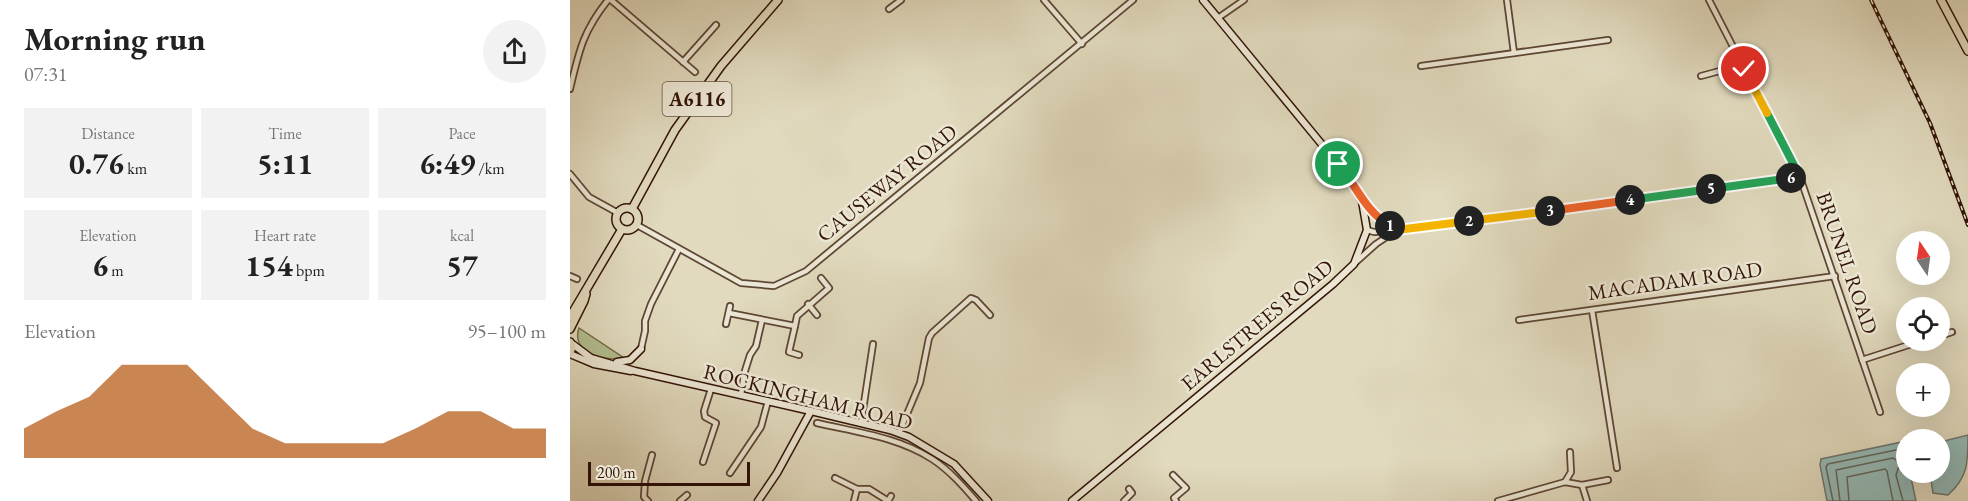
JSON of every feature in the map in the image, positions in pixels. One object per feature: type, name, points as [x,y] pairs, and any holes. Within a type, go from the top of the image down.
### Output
[{"type":"main road","name":"A6116","points":[[632,209],[675,130],[720,66],[778,0]]},
{"type":"main road","points":[[1941,0],[1968,51]]},
{"type":"main road","points":[[626,208],[632,209],[638,218],[637,225],[632,230],[622,229],[616,220],[618,213],[626,208]]},
{"type":"main road","points":[[570,317],[622,229]]},
{"type":"main road","points":[[570,329],[585,301],[586,292]]},
{"type":"main road","points":[[570,343],[572,350],[570,353]]},
{"type":"street","points":[[570,89],[578,53],[587,31],[609,0],[695,72]]},
{"type":"street","points":[[889,9],[901,0]]},
{"type":"street","points":[[1044,0],[1082,44]]},
{"type":"street","name":"CAUSEWAY ROAD","points":[[637,225],[741,283],[774,286],[806,271],[1134,0]]},
{"type":"street","name":"EARLSTREES ROAD","points":[[1072,501],[1333,284],[1354,264],[1366,230],[1362,201],[1343,170],[1203,0]]},
{"type":"street","points":[[1218,18],[1244,0]]},
{"type":"street","points":[[1507,0],[1514,53]]},
{"type":"street","name":"BRUNEL ROAD","points":[[1709,0],[1800,177],[1880,412]]},
{"type":"street","points":[[683,62],[716,25]]},
{"type":"street","points":[[1421,66],[1608,40]]},
{"type":"street","points":[[1701,76],[1738,66],[1741,63]]},
{"type":"street","points":[[570,174],[589,197],[618,213]]},
{"type":"street","points":[[1366,230],[1397,230],[1800,177]]},
{"type":"street","points":[[1362,201],[1380,220],[1397,230]]},
{"type":"street","points":[[1354,264],[1376,244],[1397,230]]},
{"type":"street","points":[[596,360],[626,361],[633,358],[641,349],[645,321],[651,303],[679,249]]},
{"type":"street","points":[[570,276],[577,279]]},
{"type":"street","name":"MACADAM ROAD","points":[[1519,320],[1835,276]]},
{"type":"street","points":[[799,355],[789,352],[797,316],[829,288],[821,278]]},
{"type":"street","points":[[899,433],[920,383],[932,333],[971,298],[976,300],[990,315]]},
{"type":"street","points":[[808,304],[817,315]]},
{"type":"street","points":[[726,324],[730,306]]},
{"type":"street","points":[[1592,310],[1617,468]]},
{"type":"street","points":[[729,313],[795,326]]},
{"type":"street","points":[[741,395],[744,374],[750,354],[756,346],[762,320]]},
{"type":"street","name":"ROCKINGHAM ROAD","points":[[570,343],[585,355],[596,360],[635,371],[899,433],[937,452],[954,465],[988,501]]},
{"type":"street","points":[[861,423],[873,344]]},
{"type":"street","points":[[1862,360],[1896,349]]},
{"type":"street","name":"ROCKINGHAM ROAD","points":[[570,353],[601,366],[635,371]]},
{"type":"street","points":[[703,462],[716,423],[705,417],[704,411],[711,389]]},
{"type":"street","points":[[730,474],[761,427],[768,401]]},
{"type":"street","points":[[758,501],[777,473],[811,411]]},
{"type":"street","points":[[817,423],[889,440],[920,452],[944,468],[976,501]]},
{"type":"street","points":[[1565,482],[1571,472],[1570,452]]},
{"type":"street","points":[[648,501],[644,497],[644,488],[652,455]]},
{"type":"street","points":[[1173,475],[1185,488],[1174,498],[1176,501]]},
{"type":"street","points":[[835,478],[857,489],[869,489],[888,501],[891,496]]},
{"type":"street","points":[[1498,501],[1565,482],[1582,485],[1608,480]]},
{"type":"street","points":[[1582,485],[1587,501]]},
{"type":"street","points":[[854,501],[857,489]]},
{"type":"street","points":[[1124,501],[1130,491],[1136,498]]},
{"type":"street","points":[[680,501],[687,495]]},
{"type":"green space","points":[[579,328],[624,358],[608,359],[585,350],[578,337]]},
{"type":"water","points":[[1968,435],[1966,469],[1960,482],[1948,495],[1933,493],[1932,483],[1950,483],[1950,440]]},
{"type":"water","points":[[1896,443],[1896,483],[1912,483],[1916,501],[1827,501],[1820,465],[1821,459]]},
{"type":"railway","points":[[1871,0],[1930,123],[1968,225]]},
{"type":"route","points":[[1338,164],[1354,185],[1362,201],[1380,220],[1397,230],[1800,177],[1744,69]]}]
